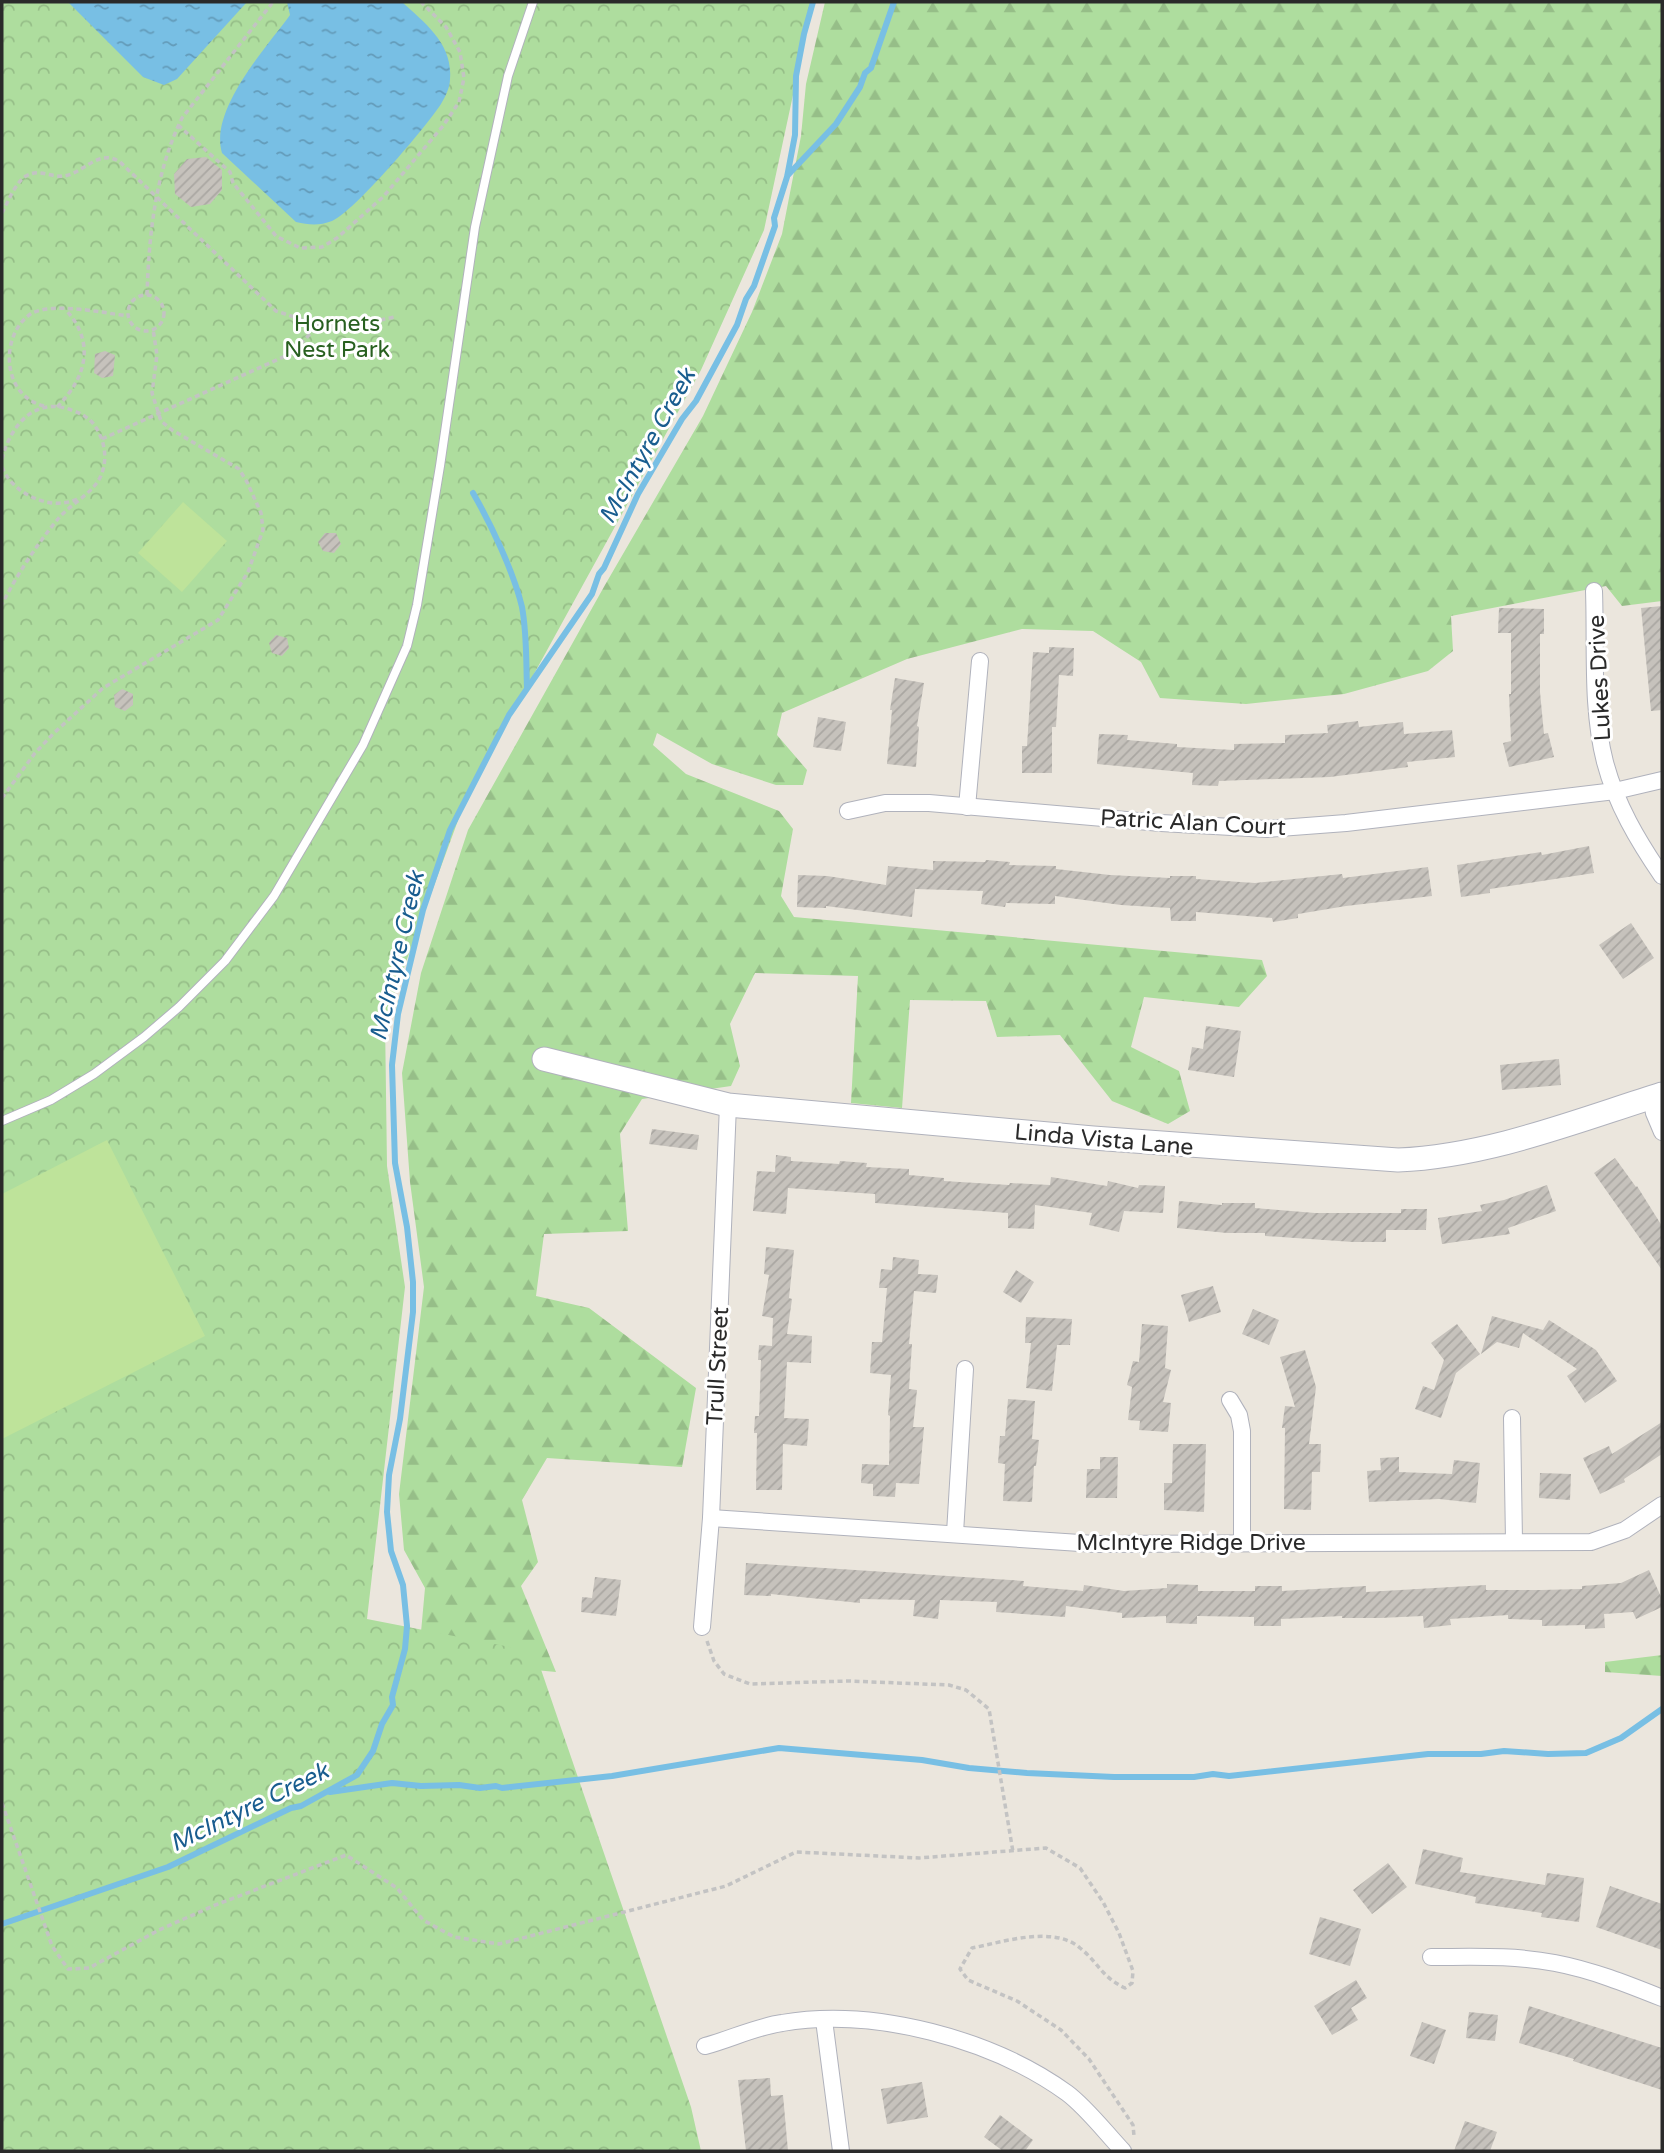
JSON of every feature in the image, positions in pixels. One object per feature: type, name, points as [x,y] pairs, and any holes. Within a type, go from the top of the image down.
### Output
[{"type":"street","name":"Lukes Drive","points":[[1594,591],[1600,727],[1605,761],[1615,791],[1638,841],[1662,876]]},
{"type":"street","points":[[967,807],[980,661]]},
{"type":"street","name":"Patric Alan Court","points":[[848,811],[885,803],[929,803],[1203,827],[1267,829],[1346,823],[1615,791],[1662,780]]},
{"type":"street","name":"Linda Vista Lane","points":[[544,1059],[728,1105],[1093,1139],[1398,1160],[1428,1159],[1467,1152],[1657,1096]]},
{"type":"street","points":[[1657,1096],[1654,1113],[1662,1132]]},
{"type":"street","name":"Trull Street","points":[[702,1627],[711,1518],[728,1105]]},
{"type":"street","points":[[955,1534],[965,1369]]},
{"type":"street","points":[[1230,1399],[1242,1431],[1242,1543]]},
{"type":"street","points":[[1512,1418],[1514,1541]]},
{"type":"street","name":"McIntyre Ridge Drive","points":[[711,1518],[1095,1544],[1591,1542],[1625,1530],[1662,1505]]},
{"type":"street","points":[[1431,1957],[1490,1956],[1553,1963],[1588,1971],[1662,1998]]},
{"type":"street","points":[[705,2046],[745,2031],[783,2022],[824,2020],[869,2021],[909,2026],[947,2035],[994,2051],[1068,2094],[1123,2151]]},
{"type":"street","points":[[824,2020],[841,2151]]},
{"type":"lane","points":[[2,1121],[51,1100],[94,1074],[179,1007],[225,961],[274,896],[363,745],[407,646],[417,605],[475,227],[508,76],[533,2]]},
{"type":"path","points":[[147,295],[156,197],[168,149],[178,125],[273,2]]},
{"type":"path","points":[[178,125],[230,172],[233,183],[276,236],[300,248],[323,247],[383,197],[443,127],[458,102],[464,78],[460,52],[446,27],[421,2]]},
{"type":"path","points":[[2,213],[21,180],[29,174],[41,172],[67,176],[107,157],[120,162],[268,306],[288,316],[322,326],[356,326],[395,317]]},
{"type":"path","points":[[147,295],[158,300],[163,310],[161,321],[153,329],[147,330],[136,328],[128,316],[132,302],[147,295]]},
{"type":"path","points":[[2,604],[60,516],[91,489],[103,472],[105,454],[97,428],[85,416],[31,402],[15,389],[4,365],[5,348],[11,331],[25,317],[40,310],[65,309],[128,316]]},
{"type":"path","points":[[57,407],[75,387],[84,362],[81,337],[65,309]]},
{"type":"path","points":[[102,440],[292,353],[322,326]]},
{"type":"path","points":[[2,798],[30,759],[103,688],[218,620],[248,572],[264,523],[244,475],[234,465],[161,421],[152,394],[157,355],[153,329]]},
{"type":"path","points":[[2,459],[18,425],[33,411],[46,406]]},
{"type":"path","points":[[2,467],[15,487],[37,499],[60,503],[72,502],[82,497]]},
{"type":"path","points":[[702,1627],[714,1661],[724,1674],[750,1684],[848,1681],[949,1685],[966,1690],[989,1709],[1013,1852]]},
{"type":"path","points":[[2,1803],[52,1946],[68,1969],[89,1968],[159,1930],[345,1855],[397,1888],[422,1920],[454,1937],[499,1944],[726,1886],[796,1852],[919,1858],[1046,1848],[1080,1868],[1103,1902],[1119,1933],[1133,1971],[1132,1983],[1125,1988],[1109,1980],[1081,1948],[1071,1941],[1036,1935],[972,1948],[960,1969],[968,1980],[1017,2001],[1061,2030],[1089,2059],[1133,2125],[1135,2138]]},
{"type":"green space","name":"Hornets Nest Park","points":[[2,2],[813,2],[764,230],[701,370],[467,796],[385,1019],[387,1166],[405,1287],[367,1619],[535,1652],[691,2107],[701,2151],[2,2151]]},
{"type":"green space","points":[[825,2],[1662,2],[1662,601],[1622,606],[1606,586],[1451,616],[1453,651],[1428,671],[1344,694],[1246,704],[1160,698],[1141,662],[1093,631],[1022,629],[907,659],[782,713],[777,735],[807,770],[803,785],[776,785],[712,764],[657,733],[653,745],[686,774],[779,811],[793,829],[781,896],[794,917],[1262,960],[1267,976],[1239,1007],[1144,997],[1131,1047],[1179,1071],[1190,1111],[1168,1124],[1112,1101],[1060,1035],[997,1037],[986,1001],[910,1000],[902,1108],[851,1103],[858,976],[755,973],[730,1024],[740,1066],[731,1086],[642,1099],[620,1134],[628,1231],[544,1234],[536,1296],[589,1308],[696,1388],[682,1467],[547,1458],[522,1500],[538,1562],[521,1586],[556,1672],[514,1668],[420,1643],[425,1588],[404,1550],[399,1494],[424,1287],[410,1182],[402,1073],[421,973],[468,830],[703,416],[752,312],[782,234],[801,136],[806,84]]},
{"type":"green space","points":[[183,502],[227,541],[182,592],[138,553]]},
{"type":"green space","points":[[107,1140],[205,1336],[2,1439],[2,1194]]},
{"type":"green space","points":[[1662,1655],[1662,1676],[1605,1672],[1605,1662]]},
{"type":"water","points":[[68,2],[247,2],[177,79],[164,85],[143,77]]},
{"type":"water","points":[[287,2],[402,2],[436,35],[450,67],[450,82],[446,95],[421,130],[356,202],[342,215],[323,224],[296,222],[222,153],[220,136],[231,99],[290,15]]},
{"type":"building","points":[[206,157],[222,170],[222,190],[210,204],[191,207],[175,194],[174,174],[187,159]]},
{"type":"building","points":[[105,351],[115,355],[113,376],[102,378],[94,373],[95,354]]},
{"type":"building","points":[[325,533],[336,533],[341,544],[334,553],[323,551],[318,542]]},
{"type":"building","points":[[1662,606],[1662,710],[1651,711],[1641,608]]},
{"type":"building","points":[[1499,608],[1544,609],[1544,634],[1540,634],[1540,692],[1544,734],[1548,733],[1554,757],[1509,767],[1503,743],[1511,741],[1511,633],[1498,633]]},
{"type":"building","points":[[276,635],[287,638],[289,648],[282,656],[272,653],[269,643]]},
{"type":"building","points":[[1049,647],[1074,648],[1073,676],[1059,675],[1056,727],[1052,727],[1052,773],[1022,773],[1022,746],[1027,746],[1033,652],[1049,653]]},
{"type":"building","points":[[895,678],[924,683],[917,726],[916,767],[887,764]]},
{"type":"building","points":[[122,689],[133,694],[133,705],[125,711],[115,707],[114,695]]},
{"type":"building","points":[[818,717],[846,722],[841,751],[813,747]]},
{"type":"building","points":[[1358,721],[1359,727],[1403,722],[1404,734],[1452,730],[1455,757],[1407,762],[1408,767],[1330,777],[1219,781],[1218,786],[1192,785],[1193,773],[1097,764],[1099,734],[1128,735],[1127,740],[1177,744],[1177,747],[1234,750],[1234,744],[1285,743],[1285,735],[1328,733],[1327,725]]},
{"type":"building","points":[[1589,846],[1594,873],[1490,889],[1490,893],[1461,897],[1457,865],[1541,852],[1542,855]]},
{"type":"building","points":[[933,861],[1010,862],[1009,865],[1056,866],[1056,869],[1110,875],[1170,878],[1196,876],[1196,879],[1255,883],[1342,874],[1343,878],[1428,867],[1432,896],[1346,906],[1298,914],[1298,918],[1273,922],[1272,918],[1196,912],[1196,921],[1171,921],[1170,908],[1121,905],[1055,896],[1055,904],[1006,903],[1005,907],[981,904],[983,891],[915,889],[912,917],[826,906],[797,907],[798,875],[827,876],[886,885],[888,866],[933,870]]},
{"type":"building","points":[[1631,923],[1654,958],[1623,979],[1599,945]]},
{"type":"building","points":[[1206,1026],[1241,1031],[1234,1077],[1188,1070],[1192,1047],[1203,1049]]},
{"type":"building","points":[[1559,1059],[1561,1085],[1502,1090],[1500,1065]]},
{"type":"building","points":[[652,1129],[699,1135],[697,1150],[649,1144]]},
{"type":"building","points":[[776,1155],[791,1157],[791,1161],[839,1164],[840,1161],[867,1163],[866,1167],[909,1169],[909,1175],[944,1178],[944,1181],[1050,1185],[1051,1177],[1107,1186],[1108,1181],[1138,1188],[1139,1185],[1165,1186],[1163,1213],[1124,1211],[1119,1232],[1089,1225],[1092,1213],[1035,1205],[1034,1229],[1008,1228],[1008,1213],[875,1203],[875,1194],[788,1188],[786,1214],[753,1211],[757,1171],[775,1172]]},
{"type":"building","points":[[1615,1158],[1637,1186],[1662,1226],[1662,1270],[1594,1173]]},
{"type":"building","points":[[1547,1185],[1556,1211],[1508,1228],[1510,1234],[1442,1244],[1438,1218],[1482,1211],[1480,1205]]},
{"type":"building","points":[[1179,1201],[1222,1205],[1255,1203],[1255,1208],[1315,1213],[1401,1213],[1401,1209],[1427,1209],[1426,1230],[1386,1230],[1386,1242],[1353,1242],[1177,1228]]},
{"type":"building","points":[[766,1247],[794,1250],[787,1334],[812,1336],[811,1363],[787,1362],[784,1418],[809,1419],[807,1446],[783,1444],[782,1490],[756,1490],[757,1433],[754,1433],[755,1416],[759,1416],[759,1345],[772,1346],[773,1318],[762,1316],[769,1275],[764,1274]]},
{"type":"building","points":[[893,1257],[919,1260],[918,1274],[938,1275],[936,1293],[914,1291],[909,1344],[912,1344],[909,1389],[917,1390],[913,1427],[924,1427],[919,1484],[896,1483],[895,1497],[873,1496],[873,1484],[861,1483],[862,1464],[889,1465],[888,1415],[891,1375],[870,1373],[872,1342],[882,1342],[887,1288],[879,1288],[881,1269],[892,1270]]},
{"type":"building","points":[[1016,1270],[1034,1282],[1021,1303],[1003,1292]]},
{"type":"building","points":[[1213,1286],[1221,1312],[1189,1322],[1181,1295]]},
{"type":"building","points":[[1253,1309],[1279,1320],[1269,1345],[1242,1334]]},
{"type":"building","points":[[1492,1316],[1543,1330],[1549,1320],[1596,1350],[1617,1381],[1585,1403],[1567,1376],[1577,1369],[1523,1333],[1519,1348],[1497,1342],[1481,1354]]},
{"type":"building","points":[[1026,1317],[1072,1319],[1070,1345],[1057,1345],[1052,1391],[1026,1388],[1031,1343],[1025,1343]]},
{"type":"building","points":[[1142,1324],[1168,1326],[1165,1368],[1171,1370],[1163,1402],[1171,1403],[1168,1432],[1139,1430],[1140,1421],[1128,1420],[1132,1387],[1127,1385],[1133,1361],[1139,1362]]},
{"type":"building","points":[[1457,1324],[1480,1354],[1456,1373],[1441,1418],[1415,1409],[1423,1386],[1434,1390],[1444,1360],[1431,1343]]},
{"type":"building","points":[[1305,1350],[1316,1387],[1309,1444],[1321,1444],[1320,1472],[1312,1472],[1311,1510],[1284,1509],[1285,1428],[1282,1428],[1285,1406],[1295,1407],[1280,1357]]},
{"type":"building","points":[[1008,1399],[1035,1401],[1032,1439],[1039,1440],[1032,1502],[1003,1501],[1005,1464],[998,1463],[1000,1436],[1005,1436]]},
{"type":"building","points":[[1662,1422],[1662,1454],[1624,1479],[1625,1482],[1600,1494],[1583,1458],[1609,1446],[1612,1454]]},
{"type":"building","points":[[1173,1444],[1206,1444],[1204,1512],[1164,1510],[1164,1483],[1172,1483]]},
{"type":"building","points":[[1100,1457],[1118,1457],[1117,1498],[1086,1498],[1087,1469],[1100,1469]]},
{"type":"building","points":[[1399,1457],[1399,1472],[1452,1474],[1454,1460],[1480,1463],[1476,1503],[1439,1499],[1369,1502],[1367,1471],[1381,1470],[1380,1458]]},
{"type":"building","points":[[1540,1473],[1571,1474],[1570,1500],[1539,1498]]},
{"type":"building","points":[[746,1563],[1024,1581],[1023,1586],[1083,1591],[1084,1585],[1124,1591],[1167,1588],[1167,1584],[1198,1585],[1198,1591],[1255,1591],[1255,1586],[1282,1586],[1282,1591],[1366,1586],[1366,1592],[1486,1585],[1486,1590],[1582,1589],[1582,1586],[1621,1583],[1649,1570],[1662,1599],[1662,1607],[1636,1619],[1633,1612],[1604,1614],[1605,1628],[1585,1629],[1585,1625],[1542,1626],[1542,1620],[1508,1619],[1508,1615],[1450,1619],[1451,1625],[1424,1628],[1423,1616],[1281,1619],[1281,1626],[1254,1626],[1254,1617],[1197,1616],[1197,1624],[1166,1623],[1166,1616],[1122,1618],[1122,1613],[1066,1606],[1065,1617],[996,1612],[997,1602],[940,1600],[938,1619],[913,1616],[915,1600],[860,1599],[860,1603],[771,1594],[744,1595]]},
{"type":"building","points":[[595,1577],[621,1580],[616,1616],[581,1612],[582,1597],[592,1598]]},
{"type":"building","points":[[1423,1849],[1463,1858],[1460,1872],[1545,1885],[1547,1873],[1584,1878],[1579,1922],[1541,1917],[1542,1913],[1475,1903],[1476,1897],[1415,1884]]},
{"type":"building","points":[[1388,1863],[1407,1887],[1372,1914],[1353,1890]]},
{"type":"building","points":[[1610,1886],[1662,1904],[1662,1950],[1596,1927]]},
{"type":"building","points":[[1320,1917],[1361,1929],[1350,1966],[1309,1954]]},
{"type":"building","points":[[1356,1980],[1367,1998],[1351,2008],[1358,2020],[1332,2035],[1314,2006]]},
{"type":"building","points":[[1529,2006],[1662,2048],[1662,2090],[1519,2043]]},
{"type":"building","points":[[1469,2012],[1498,2015],[1495,2041],[1466,2038]]},
{"type":"building","points":[[1422,2022],[1446,2030],[1434,2064],[1410,2056]]},
{"type":"building","points":[[770,2078],[771,2096],[783,2095],[788,2151],[746,2151],[738,2080]]},
{"type":"building","points":[[922,2082],[928,2117],[887,2124],[881,2089]]},
{"type":"building","points":[[1000,2115],[1033,2140],[1025,2151],[1003,2151],[984,2137]]},
{"type":"building","points":[[1465,2121],[1497,2132],[1490,2151],[1454,2151]]},
{"type":"waterway","name":"McIntyre Creek","points":[[2,1924],[168,1867],[291,1808],[301,1806],[357,1775],[373,1751],[382,1724],[393,1705],[392,1697],[405,1649],[407,1626],[403,1585],[391,1551],[387,1512],[389,1475],[400,1419],[413,1312],[413,1282],[407,1227],[395,1163],[392,1065],[398,1014],[423,910],[450,830],[509,715],[592,594],[638,494],[682,419],[696,401],[737,325],[746,299],[754,286],[775,226],[774,218],[787,177],[795,135],[796,76],[813,2]]},
{"type":"waterway","points":[[788,175],[836,124],[860,87],[865,73],[871,68],[894,2]]},
{"type":"waterway","points":[[473,493],[514,579],[522,607],[527,688]]},
{"type":"waterway","points":[[330,1792],[392,1783],[502,1788],[612,1776],[779,1748],[922,1760],[969,1768],[1027,1773],[1114,1777],[1194,1777],[1213,1774],[1229,1776],[1428,1754],[1504,1751],[1586,1753],[1621,1738],[1662,1709]]}]
